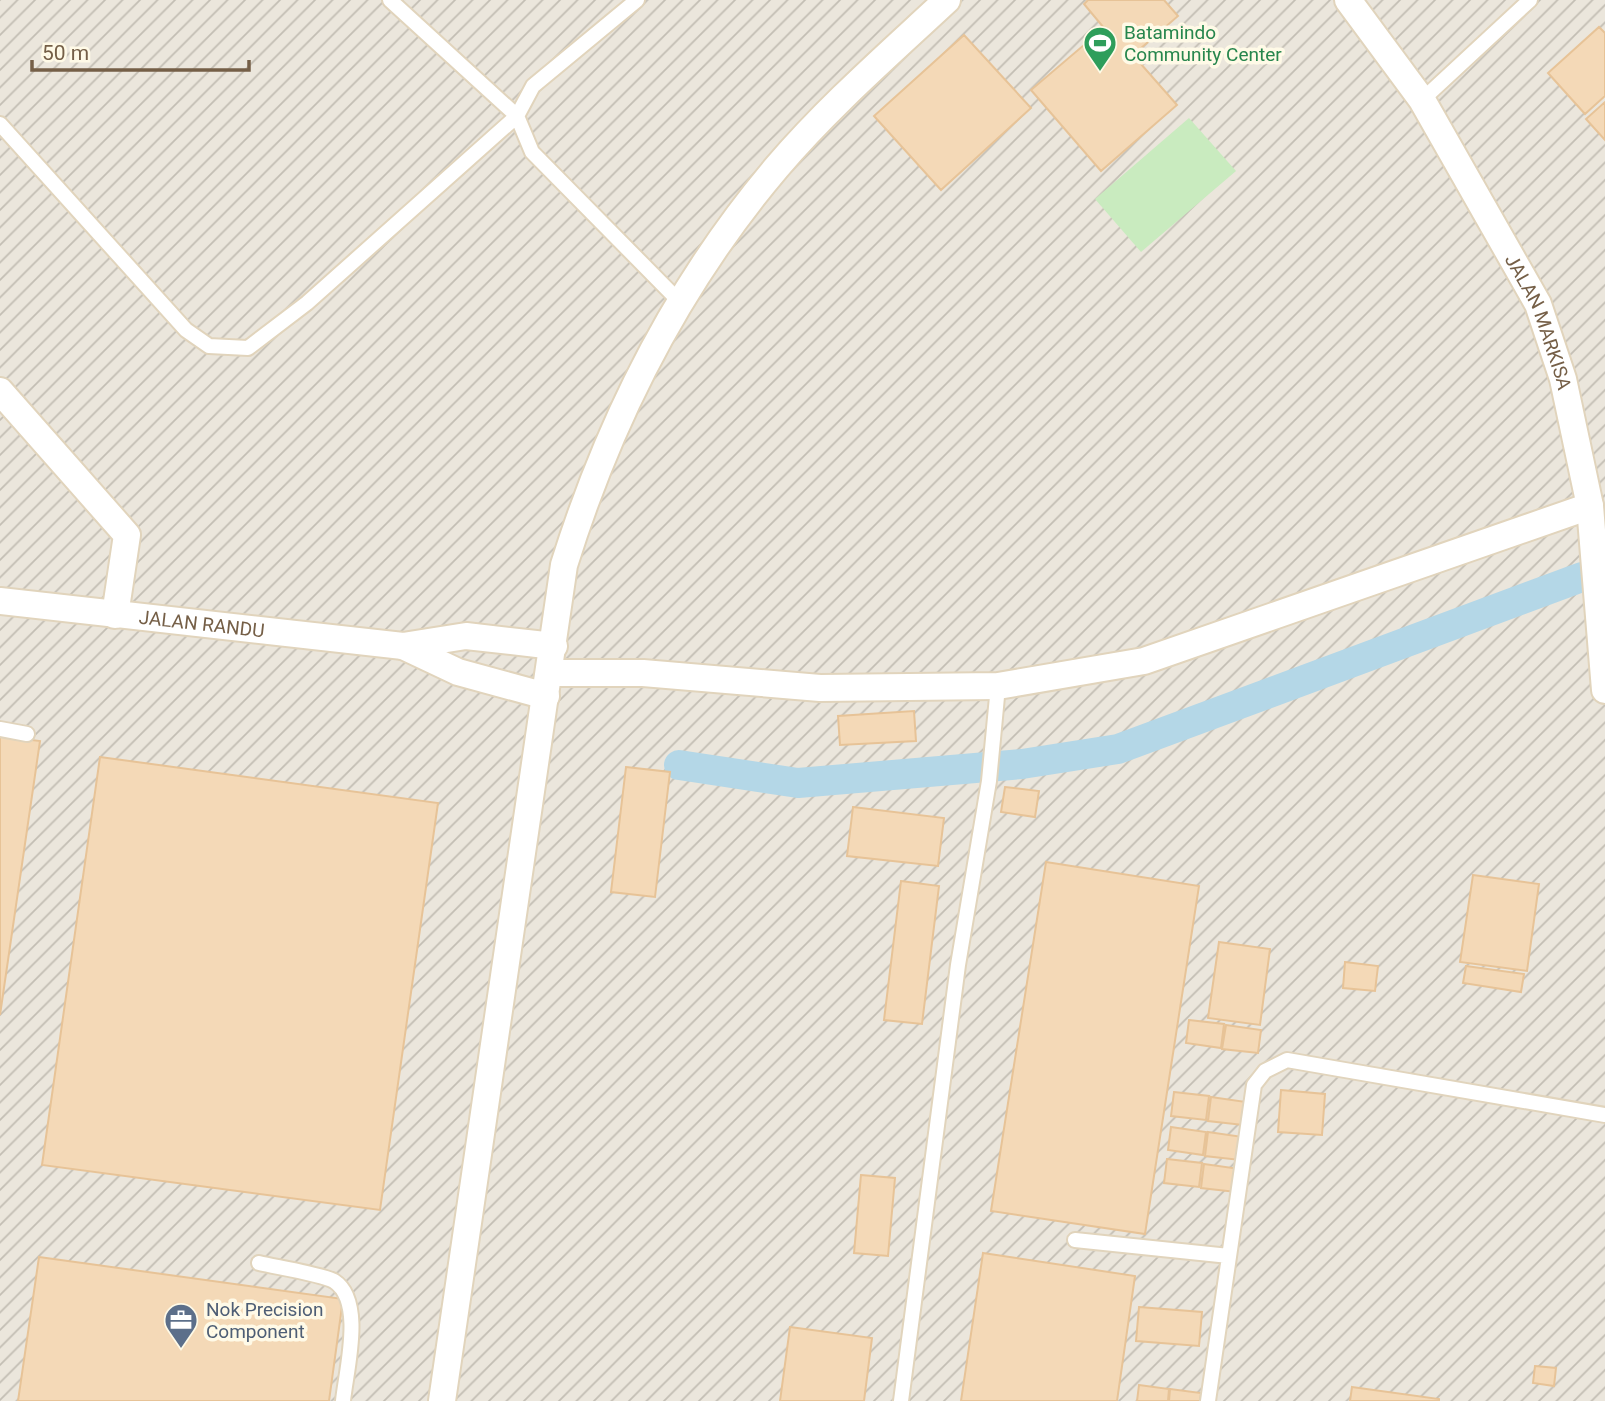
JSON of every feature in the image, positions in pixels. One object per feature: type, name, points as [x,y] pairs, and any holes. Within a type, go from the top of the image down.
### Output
[{"type":"street","points":[[442,1401],[564,565],[588,488],[648,354],[716,243],[778,166],[849,91],[947,0]]},
{"type":"street","name":"JALAN MARKISA","points":[[1348,0],[1422,100],[1538,304],[1563,379],[1590,506],[1605,690]]},
{"type":"street","points":[[0,391],[127,535],[115,615]]},
{"type":"street","name":"JALAN RANDU","points":[[403,646],[457,672],[548,684],[643,673],[820,688],[998,686],[1144,661],[1590,506]]},
{"type":"street","name":"JALAN RANDU","points":[[0,601],[403,646],[466,636],[554,646]]},
{"type":"lane","points":[[390,0],[517,116],[532,152],[680,302]]},
{"type":"lane","points":[[0,124],[186,330],[209,346],[248,348],[307,303],[517,116],[533,86],[637,0]]},
{"type":"lane","points":[[1422,100],[1530,0]]},
{"type":"lane","points":[[901,1401],[958,965],[989,781],[998,686]]},
{"type":"lane","points":[[0,729],[27,734]]},
{"type":"lane","points":[[1208,1401],[1254,1085],[1265,1070],[1287,1060],[1605,1115]]},
{"type":"lane","points":[[1075,1240],[1229,1256]]},
{"type":"lane","points":[[259,1263],[334,1281],[346,1296],[353,1312],[343,1401]]},
{"type":"shaded area","points":[[0,0],[1605,0],[1605,1401],[0,1401]]},
{"type":"green space","points":[[1189,118],[1236,171],[1141,252],[1095,199]]},
{"type":"building","name":"Batamindo Community Center","points":[[1088,0],[1164,0],[1178,16],[1133,55],[1177,105],[1101,171],[1031,90],[1104,28],[1084,4]]},
{"type":"building","points":[[1599,27],[1605,33],[1605,96],[1585,114],[1548,73]]},
{"type":"building","points":[[964,35],[1031,108],[941,190],[874,116]]},
{"type":"building","points":[[1605,102],[1605,140],[1586,119]]},
{"type":"building","points":[[914,711],[916,741],[840,745],[838,716]]},
{"type":"building","points":[[0,736],[40,741],[0,1015]]},
{"type":"building","points":[[100,757],[438,803],[380,1210],[42,1165]]},
{"type":"building","points":[[626,767],[670,772],[655,897],[611,892]]},
{"type":"building","points":[[1005,787],[1039,791],[1035,817],[1001,812]]},
{"type":"building","points":[[853,807],[944,818],[938,866],[847,856]]},
{"type":"building","points":[[1046,862],[1199,886],[1145,1234],[991,1211]]},
{"type":"building","points":[[1473,875],[1539,884],[1527,971],[1460,962]]},
{"type":"building","points":[[901,881],[939,886],[922,1024],[884,1020]]},
{"type":"building","points":[[1219,942],[1270,949],[1260,1025],[1208,1018]]},
{"type":"building","points":[[1345,962],[1378,966],[1375,991],[1343,988]]},
{"type":"building","points":[[1466,966],[1524,974],[1521,992],[1463,983]]},
{"type":"building","points":[[1189,1020],[1224,1024],[1221,1048],[1186,1043]]},
{"type":"building","points":[[1226,1025],[1261,1030],[1258,1053],[1222,1049]]},
{"type":"building","points":[[1281,1090],[1325,1094],[1322,1135],[1278,1132]]},
{"type":"building","points":[[1174,1092],[1209,1096],[1206,1120],[1171,1116]]},
{"type":"building","points":[[1211,1097],[1246,1102],[1243,1125],[1208,1121]]},
{"type":"building","points":[[1171,1127],[1206,1132],[1203,1155],[1168,1150]]},
{"type":"building","points":[[1208,1132],[1243,1137],[1240,1160],[1205,1156]]},
{"type":"building","points":[[1167,1159],[1202,1163],[1199,1187],[1164,1183]]},
{"type":"building","points":[[1204,1164],[1240,1169],[1236,1192],[1201,1188]]},
{"type":"building","points":[[861,1175],[895,1178],[888,1256],[854,1253]]},
{"type":"building","points":[[983,1253],[1135,1276],[1117,1401],[961,1401]]},
{"type":"building","name":"Nok Precision Component","points":[[39,1257],[343,1299],[329,1401],[18,1401]]},
{"type":"building","points":[[1139,1307],[1202,1312],[1199,1346],[1136,1341]]},
{"type":"building","points":[[790,1327],[872,1338],[864,1401],[780,1401]]},
{"type":"building","points":[[1535,1366],[1556,1368],[1554,1386],[1533,1383]]},
{"type":"building","points":[[1139,1385],[1169,1389],[1168,1401],[1137,1401]]},
{"type":"building","points":[[1352,1387],[1439,1399],[1439,1401],[1350,1401]]},
{"type":"building","points":[[1170,1389],[1201,1393],[1200,1401],[1169,1401]]},
{"type":"waterway","points":[[679,765],[798,783],[1022,764],[1118,749],[1582,577]]},
{"type":"place","name":"Batamindo Community Center","points":[[1100,73]]},
{"type":"place","name":"Nok Precision Component","points":[[181,1350]]}]
